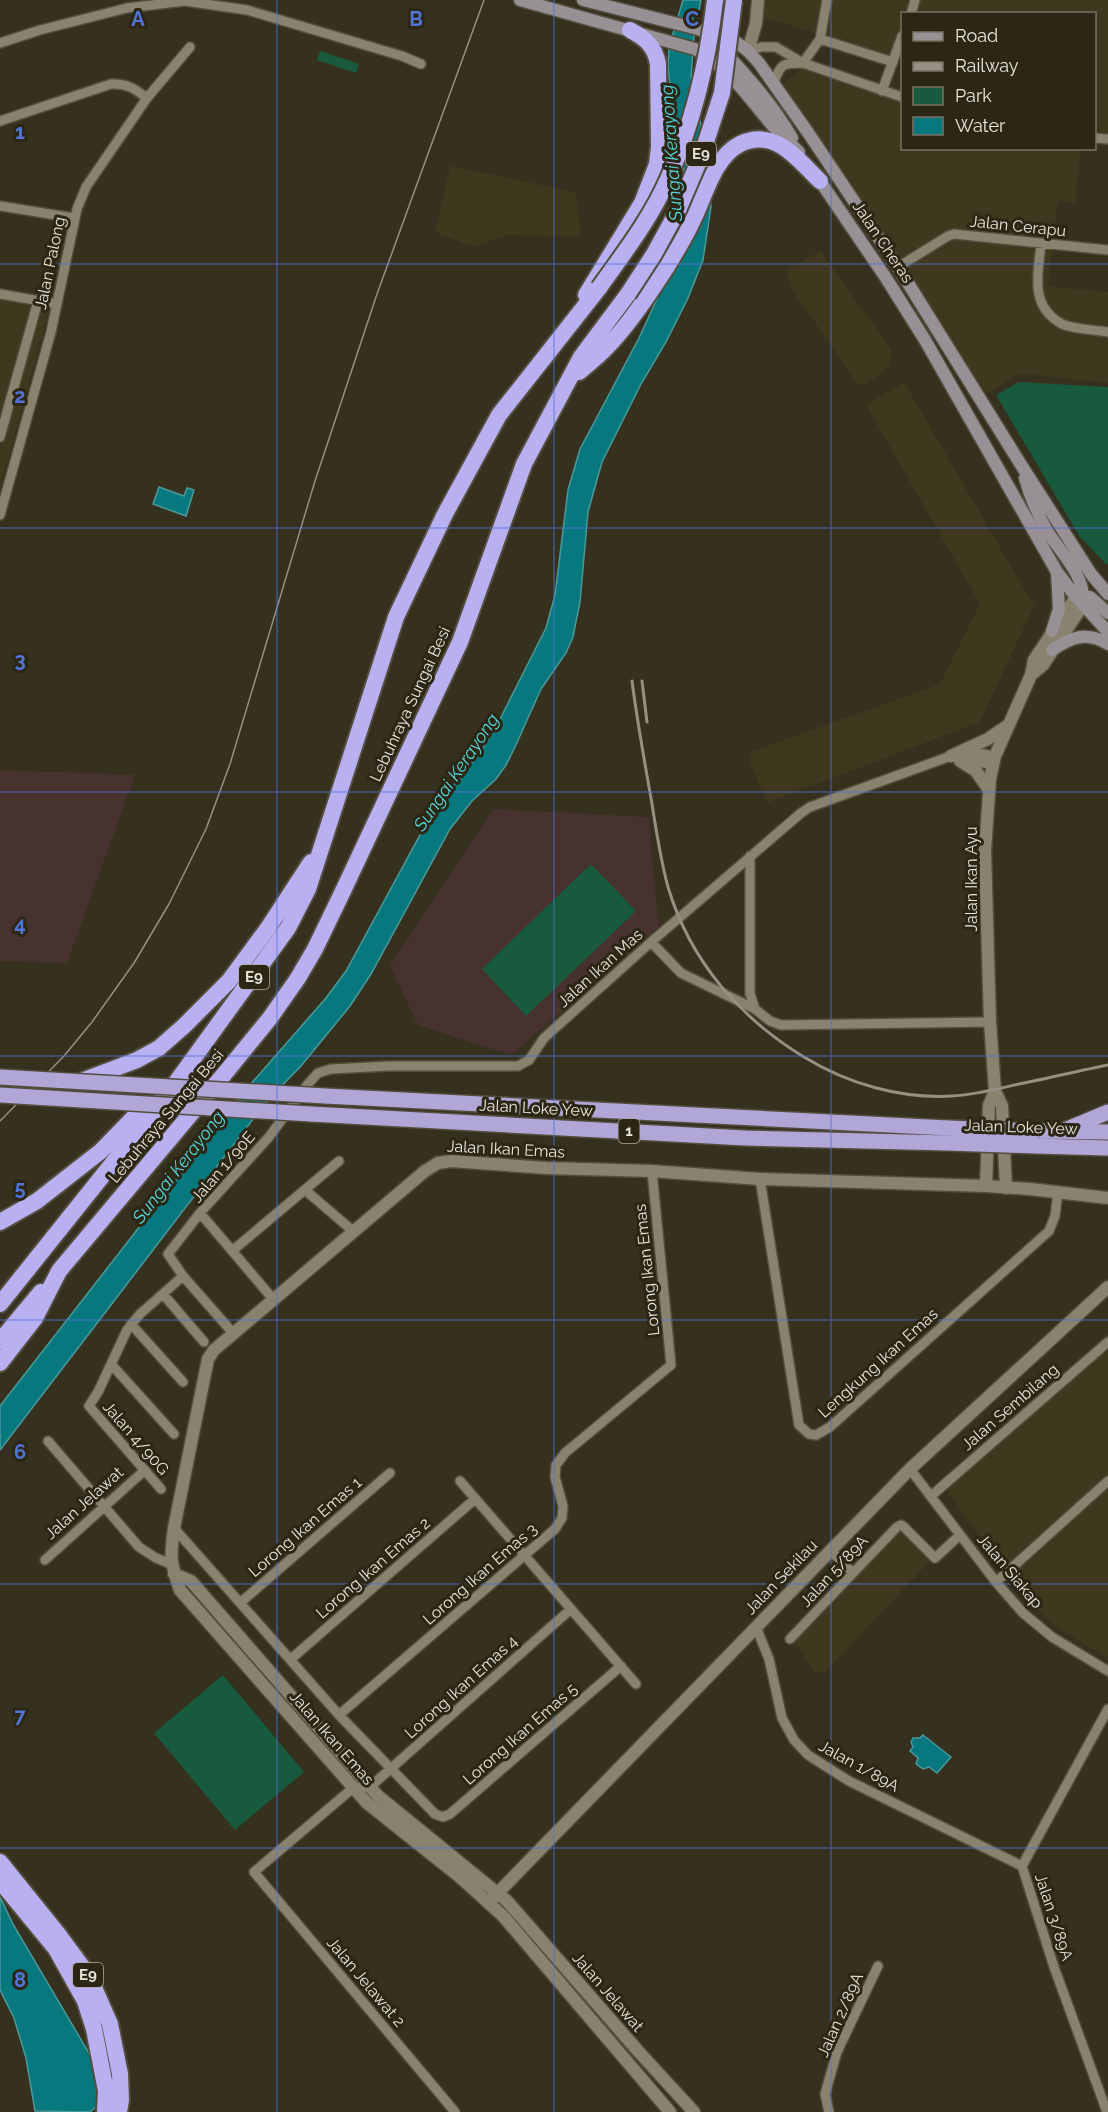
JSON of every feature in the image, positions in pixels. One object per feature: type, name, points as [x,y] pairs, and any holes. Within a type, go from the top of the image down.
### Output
[{"type":"highway","name":"Lebuhraya Sungai Besi","points":[[0,1222],[37,1201],[64,1181],[101,1151],[133,1118],[164,1099],[257,974],[288,928],[308,889],[401,606],[445,514],[500,415],[638,234],[668,179],[692,117],[715,0]]},
{"type":"highway","name":"Lebuhraya Sungai Besi","points":[[0,1363],[35,1318],[59,1271],[270,1018],[315,949],[460,642],[524,464],[581,357],[636,298],[654,255],[678,210],[702,154],[722,93],[734,0]]},
{"type":"highway","points":[[563,334],[642,203],[657,164],[659,147],[656,52],[645,38],[630,30]]},
{"type":"highway","points":[[636,298],[678,248],[725,156],[741,144],[758,141],[775,142],[784,146],[820,181]]},
{"type":"highway","points":[[79,1082],[137,1060],[159,1048],[184,1026],[229,981],[268,928],[323,844]]},
{"type":"highway","name":"Jalan Loke Yew","points":[[0,1077],[1035,1139],[1108,1148]]},
{"type":"highway","name":"Jalan Loke Yew","points":[[0,1095],[745,1138],[948,1135]]},
{"type":"highway","points":[[0,1304],[164,1099]]},
{"type":"highway","points":[[1059,1132],[1108,1112]]},
{"type":"highway","points":[[1059,1132],[1108,1124]]},
{"type":"highway","name":"Jalan Loke Yew","points":[[1035,1139],[1059,1132]]},
{"type":"highway","name":"1","points":[[1059,1132],[1108,1132]]},
{"type":"highway","points":[[0,1341],[59,1271]]},
{"type":"highway","name":"E9","points":[[0,1862],[58,1934],[89,1977],[110,2024],[120,2074],[119,2112]]},
{"type":"highway","name":"E9","points":[[0,1881],[56,1949],[85,2001],[94,2029],[106,2091],[105,2112]]},
{"type":"main road","name":"Jalan Cheras","points":[[520,0],[695,49],[724,68],[739,83],[772,125],[801,154],[886,279],[925,340],[1057,572],[1108,632]]},
{"type":"main road","name":"Jalan Cheras","points":[[583,0],[700,30],[736,42],[748,51],[774,83],[898,267],[1023,468],[1105,588]]},
{"type":"main road","points":[[700,30],[714,25],[723,18]]},
{"type":"main road","points":[[721,37],[724,51],[736,62],[781,119],[801,154]]},
{"type":"main road","points":[[724,68],[736,62],[748,51]]},
{"type":"main road","points":[[1023,468],[1029,494],[1048,532],[1077,574],[1081,599],[1090,597],[1108,613]]},
{"type":"main road","points":[[1052,631],[1059,609],[1057,572]]},
{"type":"main road","points":[[1052,650],[1066,640],[1083,635],[1092,636],[1108,644]]},
{"type":"street","points":[[721,37],[726,0]]},
{"type":"street","points":[[748,51],[756,23],[758,0]]},
{"type":"street","points":[[803,63],[820,39],[827,0]]},
{"type":"street","points":[[0,43],[40,30],[127,8],[185,1],[224,5],[272,16],[393,53],[421,64]]},
{"type":"street","points":[[820,39],[893,62]]},
{"type":"street","points":[[882,91],[901,41]]},
{"type":"street","name":"Jalan Palong","points":[[0,515],[57,304],[74,218],[86,187],[147,98],[190,47]]},
{"type":"street","points":[[748,51],[761,47],[776,47],[803,63],[901,96]]},
{"type":"street","points":[[774,83],[781,67],[787,63],[803,63]]},
{"type":"street","points":[[0,121],[111,84],[122,83],[131,86],[147,98]]},
{"type":"street","points":[[0,206],[74,218]]},
{"type":"street","name":"Jalan Cerapu","points":[[898,267],[954,234],[1108,250]]},
{"type":"street","points":[[1041,244],[1036,289],[1040,302],[1062,324],[1108,332]]},
{"type":"street","points":[[0,294],[57,304]]},
{"type":"street","points":[[0,436],[38,301]]},
{"type":"street","name":"Jalan Ikan Ayu","points":[[1006,1188],[1002,1106],[995,1091],[990,1022],[985,850],[989,790],[994,760],[1031,675],[1034,660],[1052,631],[1081,599]]},
{"type":"street","name":"Jalan Ikan Ayu","points":[[1031,675],[1043,665],[1081,599]]},
{"type":"street","points":[[989,790],[976,771],[956,759],[1008,725]]},
{"type":"street","name":"Jalan Ikan Mas","points":[[274,1128],[318,1073],[331,1069],[389,1066],[518,1066],[529,1060],[544,1038],[651,942],[810,807],[938,762],[977,753],[994,760]]},
{"type":"street","points":[[750,856],[750,994],[755,1009]]},
{"type":"street","points":[[651,942],[681,973],[755,1009],[770,1021],[781,1025],[990,1022]]},
{"type":"street","name":"Jalan Ikan Ayu","points":[[986,1186],[989,1105],[995,1091]]},
{"type":"street","name":"Jalan 1/90E","points":[[273,1299],[200,1213],[269,1137],[274,1128]]},
{"type":"street","points":[[232,1251],[339,1161]]},
{"type":"street","name":"Jalan Ikan Emas","points":[[494,1897],[367,1803],[180,1590],[173,1569],[174,1528],[208,1359],[214,1350],[353,1231],[438,1163],[452,1161],[760,1179],[953,1184],[1030,1189],[1108,1198]]},
{"type":"street","points":[[953,1184],[970,1179],[988,1164]]},
{"type":"street","points":[[1005,1164],[1012,1176],[1030,1189]]},
{"type":"street","name":"Lorong Ikan Emas","points":[[652,1171],[671,1365]]},
{"type":"street","name":"Lengkung Ikan Emas","points":[[760,1179],[800,1425],[809,1434],[816,1435],[823,1433],[1049,1231],[1055,1216],[1058,1192]]},
{"type":"street","points":[[305,1190],[353,1231]]},
{"type":"street","points":[[200,1213],[168,1254],[183,1276],[232,1333]]},
{"type":"street","points":[[174,1434],[111,1365],[131,1324],[183,1276]]},
{"type":"street","name":"Jalan Sekilau","points":[[494,1897],[910,1469],[1108,1287]]},
{"type":"street","points":[[163,1294],[204,1342]]},
{"type":"street","points":[[131,1324],[183,1382]]},
{"type":"street","name":"Jalan Sembilang","points":[[931,1496],[1108,1342]]},
{"type":"street","name":"Jalan 4/90G","points":[[111,1365],[89,1406],[161,1489]]},
{"type":"street","name":"Lorong Ikan Emas 3","points":[[339,1715],[555,1529],[562,1518],[562,1506],[555,1477],[556,1465],[565,1453],[671,1365]]},
{"type":"street","points":[[48,1441],[139,1547],[173,1569]]},
{"type":"street","name":"Jalan Siakap","points":[[910,1469],[996,1582],[1023,1612],[1044,1630],[1108,1671]]},
{"type":"street","name":"Jalan Jelawat","points":[[45,1560],[145,1470]]},
{"type":"street","name":"Lorong Ikan Emas 1","points":[[240,1603],[390,1473]]},
{"type":"street","points":[[460,1481],[636,1684]]},
{"type":"street","points":[[996,1582],[1108,1481]]},
{"type":"street","name":"Lorong Ikan Emas 2","points":[[291,1659],[476,1499]]},
{"type":"street","name":"Jalan 5/89A","points":[[790,1640],[897,1527],[901,1525],[935,1558],[960,1534]]},
{"type":"street","points":[[174,1528],[339,1715],[391,1770]]},
{"type":"street","points":[[830,1550],[853,1574]]},
{"type":"street","name":"Jalan Ikan Emas","points":[[173,1569],[191,1581],[370,1787],[494,1897]]},
{"type":"street","name":"Lorong Ikan Emas 4","points":[[370,1787],[572,1609]]},
{"type":"street","name":"Jalan 1/89A","points":[[756,1627],[769,1659],[782,1718],[794,1740],[808,1755],[849,1781],[1022,1866]]},
{"type":"street","name":"Lorong Ikan Emas 5","points":[[391,1770],[435,1814],[443,1817],[450,1814],[621,1666]]},
{"type":"street","name":"Jalan 3/89A","points":[[1107,2112],[1054,1967],[1022,1866],[1108,1709]]},
{"type":"street","points":[[353,1788],[370,1787]]},
{"type":"street","name":"Jalan Jelawat 2","points":[[353,1788],[254,1872],[455,2112]]},
{"type":"street","name":"Jalan Jelawat","points":[[494,1897],[507,1920],[670,2112]]},
{"type":"street","name":"Jalan Jelawat","points":[[494,1897],[517,1912],[694,2112]]},
{"type":"street","name":"Jalan 2/89A","points":[[829,2112],[825,2094],[837,2052],[878,1966]]},
{"type":"shaded area","points":[[765,0],[1108,0],[1108,135],[1096,133],[1096,12],[901,12],[901,60],[763,17]]},
{"type":"shaded area","points":[[804,67],[901,100],[901,150],[1081,150],[1075,203],[1058,201],[1048,286],[1108,292],[1108,383],[1025,374],[1016,376],[984,395],[782,85]]},
{"type":"shaded area","points":[[450,166],[576,192],[581,236],[507,235],[473,247],[435,232]]},
{"type":"shaded area","points":[[821,251],[892,354],[884,372],[865,384],[860,385],[856,382],[791,288],[785,269]]},
{"type":"shaded area","points":[[0,299],[50,307],[0,488]]},
{"type":"shaded area","points":[[904,382],[1034,606],[980,722],[767,803],[750,763],[750,752],[940,684],[980,604],[866,405]]},
{"type":"shaded area","points":[[0,770],[135,775],[67,963],[0,961]]},
{"type":"shaded area","points":[[493,809],[648,817],[659,927],[511,1055],[418,1025],[390,966]]},
{"type":"shaded area","points":[[1108,1333],[1108,1658],[1056,1627],[1016,1590],[941,1481]]},
{"type":"shaded area","points":[[900,1529],[932,1559],[824,1673],[815,1672],[794,1640]]},
{"type":"green space","points":[[320,51],[359,64],[356,73],[317,60]]},
{"type":"green space","points":[[1019,382],[1108,387],[1108,564],[1080,537],[996,395]]},
{"type":"green space","points":[[591,864],[636,911],[526,1016],[482,969]]},
{"type":"green space","points":[[223,1675],[304,1772],[235,1830],[154,1733]]},
{"type":"water","points":[[683,0],[701,0],[694,37],[691,77],[703,135],[711,207],[703,260],[688,298],[666,342],[641,384],[602,462],[588,512],[580,602],[573,637],[566,653],[541,689],[506,765],[496,779],[472,801],[450,829],[371,974],[350,1006],[301,1066],[267,1101],[0,1450],[0,1406],[249,1086],[326,998],[346,971],[426,824],[495,729],[546,628],[555,595],[568,490],[580,449],[639,338],[689,220],[668,66],[669,47]]},
{"type":"water","points":[[159,487],[184,496],[187,488],[194,490],[186,516],[153,504]]},
{"type":"water","points":[[923,1735],[951,1757],[937,1773],[929,1767],[923,1769],[916,1764],[918,1758],[910,1751],[913,1747],[911,1742],[913,1738],[920,1738]]},
{"type":"water","points":[[0,1897],[14,1926],[99,2070],[97,2106],[90,2112],[35,2111],[26,2058],[14,2018],[0,1990]]},
{"type":"tram line","points":[[0,1121],[64,1056],[92,1022],[134,963],[169,904],[206,829],[230,764],[315,481],[377,294],[484,0]]},
{"type":"railway","points":[[632,681],[660,854],[668,887],[678,914],[704,963],[720,985],[739,1006],[781,1042],[821,1067],[839,1075],[875,1088],[914,1095],[969,1094],[1108,1065]]},
{"type":"railway","points":[[642,681],[647,722]]},
{"type":"water label","name":"Sungai Kerayong","points":[[671,153]]},
{"type":"water label","name":"Sungai Kerayong","points":[[456,772]]},
{"type":"water label","name":"Sungai Kerayong","points":[[178,1167]]}]
